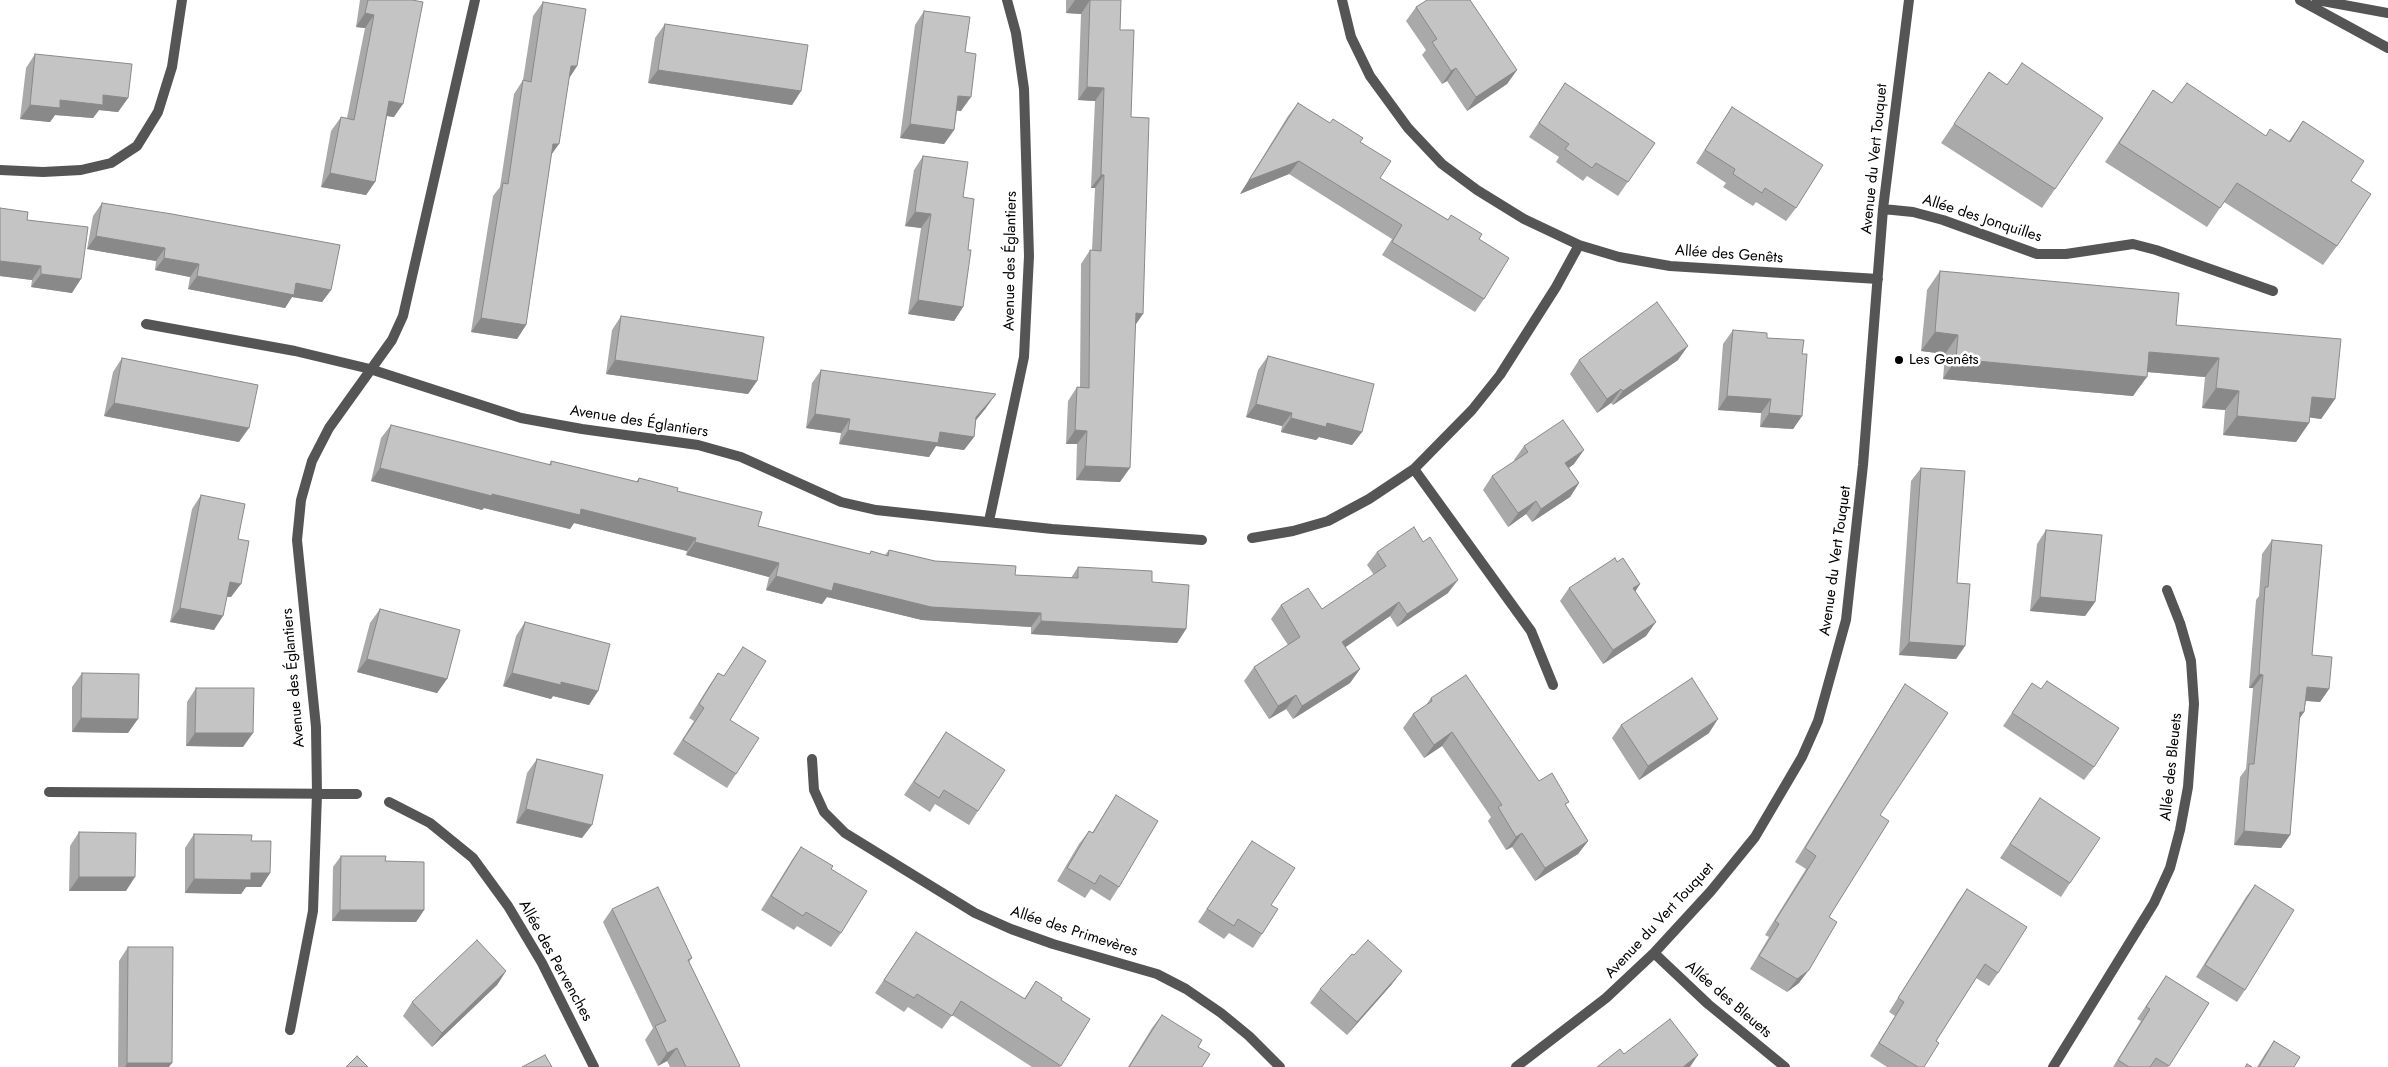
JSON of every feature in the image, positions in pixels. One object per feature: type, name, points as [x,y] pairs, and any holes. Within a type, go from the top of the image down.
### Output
[{"type":"street","points":[[0,170],[43,172],[81,170],[111,163],[137,146],[158,112],[172,67],[182,0]]},
{"type":"street","name":"Avenue des Églantiers","points":[[290,1030],[313,911],[317,794],[316,727],[297,540],[301,500],[312,461],[329,428],[392,340],[403,316],[475,0]]},
{"type":"street","name":"Avenue des Églantiers","points":[[989,521],[1024,357],[1029,256],[1024,89],[1016,34],[1007,0]]},
{"type":"street","name":"Allée des Genêts","points":[[1342,0],[1351,37],[1370,76],[1408,128],[1442,164],[1477,190],[1524,218],[1579,245],[1619,257],[1670,266],[1878,279]]},
{"type":"street","name":"Avenue du Vert Touquet","points":[[1516,1067],[1606,998],[1654,953],[1711,890],[1754,837],[1802,757],[1818,720],[1846,620],[1863,465],[1883,209],[1908,0]]},
{"type":"street","points":[[2300,0],[2388,48]]},
{"type":"street","points":[[2317,0],[2388,13]]},
{"type":"street","name":"Allée des Jonquilles","points":[[1883,209],[1913,212],[1943,220],[2038,254],[2066,254],[2133,244],[2156,250],[2273,291]]},
{"type":"street","points":[[1252,538],[1293,531],[1328,520],[1369,499],[1414,469],[1472,410],[1500,375],[1547,302],[1579,245]]},
{"type":"street","name":"Avenue des Églantiers","points":[[146,324],[295,351],[370,369],[520,418],[610,433],[698,444],[741,457],[841,502],[876,510],[1052,529],[1202,540]]},
{"type":"street","points":[[1414,469],[1530,631],[1553,686]]},
{"type":"street","name":"Allée des Bleuets","points":[[2053,1067],[2154,903],[2170,868],[2180,830],[2188,787],[2194,704],[2191,661],[2180,623],[2167,590]]},
{"type":"street","name":"Allée des Primevères","points":[[812,759],[814,790],[824,812],[845,833],[975,913],[1053,944],[1157,974],[1186,989],[1221,1013],[1249,1036],[1280,1067]]},
{"type":"street","points":[[49,792],[357,794]]},
{"type":"street","name":"Allée des Pervenches","points":[[389,802],[430,823],[473,858],[508,906],[542,963],[594,1067]]},
{"type":"street","name":"Allée des Bleuets","points":[[1654,953],[1708,1004],[1785,1067]]},
{"type":"building","points":[[368,0],[412,0],[423,2],[403,104],[389,101],[375,182],[330,173],[341,117],[354,120],[374,15],[365,13]]},
{"type":"building","points":[[1090,0],[1121,0],[1120,30],[1134,30],[1131,117],[1149,118],[1143,314],[1136,313],[1130,468],[1085,466],[1087,431],[1075,430],[1077,387],[1089,388],[1090,250],[1101,251],[1104,175],[1101,175],[1104,88],[1087,87]]},
{"type":"building","points":[[1427,0],[1470,0],[1517,70],[1476,97],[1456,68],[1451,71],[1432,42],[1437,39],[1416,7]]},
{"type":"building","points":[[543,2],[586,9],[577,66],[571,66],[559,144],[553,144],[526,325],[481,318],[503,183],[508,184],[523,80],[531,82]]},
{"type":"building","points":[[924,11],[970,17],[965,52],[976,54],[971,97],[958,96],[954,130],[910,124]]},
{"type":"building","points":[[665,24],[808,45],[801,91],[658,70]]},
{"type":"building","points":[[35,54],[132,64],[128,98],[103,95],[103,105],[60,100],[60,108],[30,105]]},
{"type":"building","points":[[2022,63],[2103,118],[2055,189],[1954,124],[1989,72],[2007,85]]},
{"type":"building","points":[[1565,83],[1655,143],[1628,182],[1596,163],[1592,168],[1565,149],[1569,144],[1539,123]]},
{"type":"building","points":[[2187,83],[2266,136],[2270,129],[2290,142],[2303,121],[2364,161],[2351,181],[2371,194],[2337,246],[2237,183],[2220,208],[2119,143],[2153,90],[2172,103]]},
{"type":"building","points":[[1298,103],[1330,123],[1333,119],[1363,138],[1360,142],[1391,161],[1380,178],[1448,220],[1451,215],[1482,234],[1479,239],[1509,258],[1484,299],[1392,242],[1402,225],[1299,161],[1249,180]]},
{"type":"building","points":[[1732,107],[1823,165],[1796,208],[1765,188],[1762,193],[1733,174],[1735,169],[1705,150]]},
{"type":"building","points":[[923,156],[968,162],[963,197],[974,199],[968,250],[971,250],[963,307],[918,300],[931,214],[915,212]]},
{"type":"building","points":[[102,203],[340,245],[331,290],[296,283],[294,295],[197,276],[199,264],[164,258],[165,248],[96,236]]},
{"type":"building","points":[[0,208],[28,212],[27,220],[88,227],[81,279],[41,274],[41,266],[0,261]]},
{"type":"building","points":[[1940,271],[2179,293],[2176,325],[2341,339],[2335,399],[2312,397],[2309,423],[2237,416],[2239,391],[2216,388],[2219,358],[2149,352],[2147,377],[1956,359],[1958,335],[1935,332]]},
{"type":"building","points":[[1657,302],[1688,346],[1623,391],[1621,389],[1607,399],[1579,360]]},
{"type":"building","points":[[621,316],[764,337],[757,381],[615,360]]},
{"type":"building","points":[[1733,330],[1767,333],[1767,338],[1804,340],[1802,354],[1807,354],[1802,416],[1769,413],[1771,399],[1727,396]]},
{"type":"building","points":[[1268,356],[1374,384],[1362,432],[1327,423],[1326,427],[1291,418],[1292,413],[1256,404]]},
{"type":"building","points":[[122,358],[258,385],[249,428],[114,403]]},
{"type":"building","points":[[821,370],[996,394],[976,417],[974,437],[940,432],[938,443],[848,430],[850,419],[815,414]]},
{"type":"building","points":[[1563,420],[1584,450],[1565,463],[1579,483],[1541,509],[1536,501],[1518,513],[1492,476],[1528,452],[1524,446]]},
{"type":"building","points":[[391,425],[551,465],[551,461],[638,482],[639,478],[678,488],[677,491],[762,512],[758,526],[870,554],[871,551],[888,556],[889,550],[935,561],[1016,566],[1015,575],[1078,578],[1078,567],[1152,571],[1152,582],[1189,585],[1186,629],[1041,621],[1041,613],[931,607],[834,583],[832,591],[776,576],[779,563],[695,542],[696,538],[581,509],[580,515],[492,494],[492,496],[380,468]]},
{"type":"building","points":[[1921,468],[1965,471],[1957,583],[1970,584],[1965,646],[1909,642]]},
{"type":"building","points":[[201,495],[245,504],[238,539],[249,541],[241,584],[230,582],[223,616],[180,608]]},
{"type":"building","points":[[1414,527],[1423,542],[1430,537],[1458,580],[1407,614],[1399,602],[1342,642],[1360,669],[1302,706],[1296,695],[1278,706],[1254,667],[1300,637],[1281,605],[1308,588],[1322,609],[1386,566],[1377,552]]},
{"type":"building","points":[[2046,530],[2102,535],[2095,602],[2040,597]]},
{"type":"building","points":[[2272,540],[2322,545],[2312,655],[2332,657],[2329,689],[2307,687],[2304,712],[2300,712],[2290,835],[2244,831],[2249,764],[2254,764],[2263,675],[2259,674],[2265,587],[2268,587]]},
{"type":"building","points":[[1615,558],[1617,562],[1623,558],[1640,584],[1633,588],[1656,622],[1613,650],[1569,588]]},
{"type":"building","points":[[380,609],[460,630],[447,679],[367,659]]},
{"type":"building","points":[[525,622],[610,644],[598,691],[561,682],[561,685],[512,673]]},
{"type":"building","points":[[743,647],[766,661],[730,720],[759,738],[736,774],[683,740],[704,708],[699,704],[718,673],[724,676]]},
{"type":"building","points":[[82,673],[139,674],[138,719],[81,718]]},
{"type":"building","points":[[1466,675],[1539,781],[1552,773],[1569,802],[1565,804],[1588,841],[1545,868],[1522,833],[1516,837],[1498,807],[1502,805],[1452,732],[1434,745],[1413,714],[1432,701],[1431,698]]},
{"type":"building","points":[[1692,678],[1718,719],[1648,766],[1621,725]]},
{"type":"building","points":[[2047,681],[2119,728],[2094,767],[2012,713],[2032,683],[2041,689]]},
{"type":"building","points":[[1905,684],[1948,713],[1880,815],[1889,821],[1829,917],[1837,922],[1809,970],[1797,979],[1759,956],[1779,924],[1775,921],[1816,856],[1805,848]]},
{"type":"building","points":[[196,688],[254,688],[253,733],[195,733]]},
{"type":"building","points":[[946,732],[1005,770],[978,811],[944,790],[939,798],[914,782]]},
{"type":"building","points":[[537,759],[603,775],[592,825],[526,809]]},
{"type":"building","points":[[1116,795],[1158,821],[1119,887],[1100,875],[1095,884],[1067,868],[1089,831],[1093,833]]},
{"type":"building","points":[[2040,798],[2100,838],[2070,883],[2010,844]]},
{"type":"building","points":[[79,832],[136,833],[135,877],[79,877]]},
{"type":"building","points":[[194,834],[252,835],[251,841],[271,841],[270,873],[251,873],[251,880],[194,879]]},
{"type":"building","points":[[1252,841],[1295,868],[1271,905],[1278,909],[1262,934],[1238,919],[1234,926],[1207,909]]},
{"type":"building","points":[[801,847],[833,866],[831,869],[867,891],[841,933],[806,912],[803,916],[771,896]]},
{"type":"building","points":[[341,856],[386,856],[385,861],[424,862],[424,910],[340,910]]},
{"type":"building","points":[[2255,885],[2294,910],[2245,990],[2205,965]]},
{"type":"building","points":[[658,887],[692,958],[688,960],[740,1066],[738,1067],[686,1067],[677,1048],[667,1053],[655,1026],[666,1021],[612,909]]},
{"type":"building","points":[[1967,889],[2027,927],[1998,973],[1985,964],[1936,1041],[1939,1043],[1924,1067],[1918,1067],[1879,1043],[1904,1002],[1898,998]]},
{"type":"building","points":[[916,932],[1025,999],[1036,981],[1090,1019],[1061,1066],[961,1001],[952,1016],[917,994],[914,998],[884,980]]},
{"type":"building","points":[[477,940],[506,971],[442,1033],[412,1002]]},
{"type":"building","points":[[1368,940],[1402,971],[1357,1022],[1320,989],[1352,954],[1354,955]]},
{"type":"building","points":[[128,947],[173,947],[172,1063],[127,1063]]},
{"type":"building","points":[[2166,976],[2209,1003],[2169,1066],[2156,1058],[2150,1067],[2129,1067],[2118,1060],[2150,1009],[2146,1007]]},
{"type":"building","points":[[1162,1015],[1202,1040],[1198,1047],[1210,1054],[1202,1067],[1129,1067]]},
{"type":"building","points":[[1670,1019],[1698,1055],[1683,1067],[1597,1067],[1620,1049],[1624,1054]]},
{"type":"building","points":[[2274,1041],[2300,1057],[2294,1067],[2259,1067]]},
{"type":"building","points":[[545,1055],[552,1067],[522,1067]]},
{"type":"building","points":[[357,1056],[368,1067],[346,1067]]},
{"type":"place","name":"Les Genêts","points":[[1899,360]]}]
